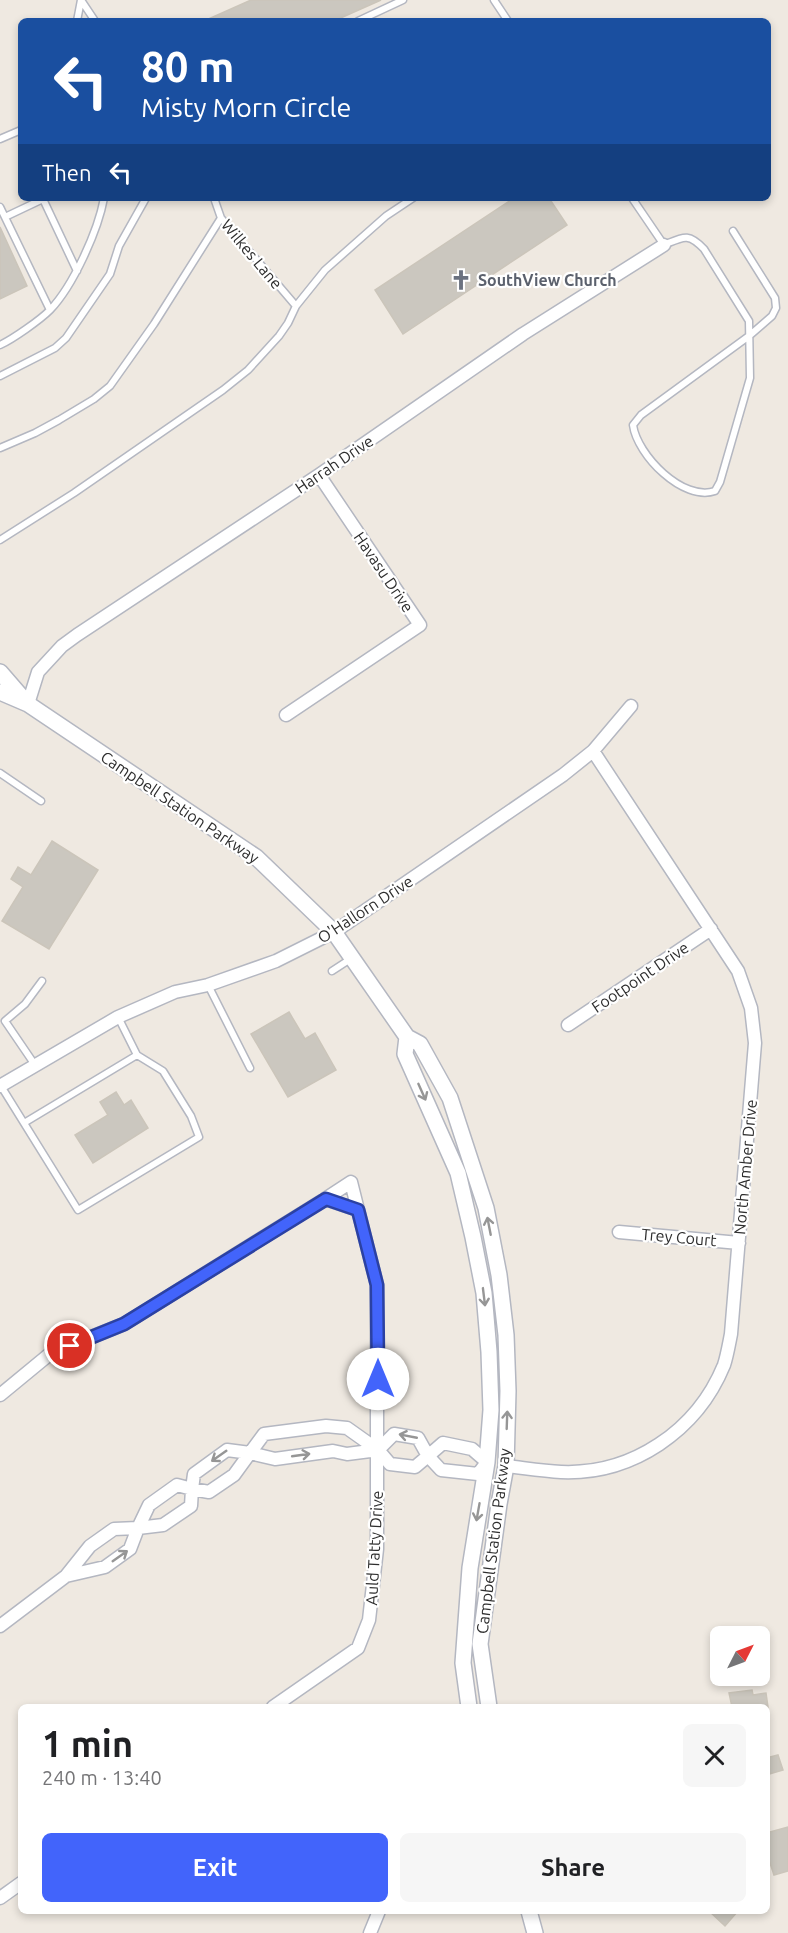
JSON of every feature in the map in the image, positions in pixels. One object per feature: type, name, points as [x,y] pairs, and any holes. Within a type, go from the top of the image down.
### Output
[{"type":"street","name":"Harrah Drive","points":[[27,704],[38,672],[62,646],[318,475],[523,334],[664,245]]},
{"type":"street","name":"Havasu Drive","points":[[286,715],[420,625],[318,475]]},
{"type":"street","name":"Campbell Station Parkway","points":[[0,672],[27,704]]},
{"type":"street","name":"Campbell Station Parkway","points":[[0,692],[27,704],[256,857],[334,932],[407,1037],[420,1044],[450,1098],[486,1208],[499,1275],[506,1335],[508,1391],[506,1466],[480,1644],[489,1704]]},
{"type":"street","name":"O'Hallorn Drive","points":[[1,1086],[118,1017],[175,992],[208,985],[276,961],[334,932],[563,775],[593,751],[631,706]]},
{"type":"street","name":"North Amber Drive","points":[[506,1466],[563,1472],[610,1467],[638,1458],[660,1445],[683,1425],[708,1394],[724,1365],[731,1334],[755,1042],[751,1008],[738,971],[593,751]]},
{"type":"street","name":"Footpoint Drive","points":[[568,1025],[711,929]]},
{"type":"street","name":"Campbell Station Parkway","points":[[407,1037],[405,1054],[458,1173],[484,1293],[491,1410],[487,1462],[470,1568],[463,1652],[470,1704]]},
{"type":"street","name":"Auld Tatty Drive","points":[[277,1704],[358,1647],[369,1620],[377,1549],[377,1285],[351,1182],[326,1199]]},
{"type":"street","points":[[0,1395],[51,1353],[124,1324],[326,1199],[358,1210]]},
{"type":"street","name":"Trey Court","points":[[619,1232],[739,1243]]},
{"type":"street","points":[[66,1576],[105,1567],[130,1549],[149,1505],[177,1485],[209,1492],[234,1475],[264,1434],[326,1426],[347,1428],[378,1450],[390,1464],[415,1467],[442,1443],[472,1449],[487,1462],[506,1466]]},
{"type":"street","points":[[0,1626],[66,1576],[90,1546],[114,1529],[163,1525],[191,1506],[194,1473],[228,1450],[275,1459],[333,1450],[347,1454],[378,1450],[394,1434],[418,1438],[428,1456],[441,1470],[478,1474],[487,1462]]},
{"type":"street","points":[[0,1898],[18,1885]]},
{"type":"street","points":[[370,1933],[378,1914]]},
{"type":"street","points":[[530,1914],[535,1933]]},
{"type":"lane","points":[[78,18],[81,0]]},
{"type":"lane","points":[[81,0],[92,18]]},
{"type":"lane","points":[[364,18],[403,0]]},
{"type":"lane","points":[[494,0],[506,18]]},
{"type":"lane","points":[[0,139],[18,131]]},
{"type":"lane","points":[[5,217],[41,201]]},
{"type":"lane","points":[[43,201],[77,271]]},
{"type":"lane","points":[[0,345],[50,310],[77,271],[101,217],[104,201]]},
{"type":"lane","points":[[0,376],[55,348],[66,338],[110,274],[120,246],[144,201]]},
{"type":"lane","name":"Wilkes Lane","points":[[215,201],[221,218],[296,306]]},
{"type":"lane","points":[[0,540],[74,493],[223,390],[248,370],[279,336],[296,306],[325,270],[386,216],[408,201]]},
{"type":"lane","points":[[634,201],[664,245],[684,236],[695,240],[704,249],[749,321],[749,336],[750,378],[720,482],[716,491],[705,494],[685,489],[663,474],[634,437],[633,425],[641,415],[749,336],[772,316],[776,308],[775,298],[733,231]]},
{"type":"lane","points":[[0,207],[50,310]]},
{"type":"lane","points":[[0,448],[43,429],[94,399],[110,386],[144,339],[221,218]]},
{"type":"lane","points":[[0,772],[41,801]]},
{"type":"lane","points":[[332,970],[352,958]]},
{"type":"lane","points":[[35,1065],[2,1022],[25,1004],[42,981]]},
{"type":"lane","points":[[208,985],[250,1068]]},
{"type":"lane","points":[[1,1086],[78,1210],[200,1137],[191,1116],[163,1071],[137,1055],[118,1017]]},
{"type":"lane","points":[[24,1124],[137,1055]]},
{"type":"building","points":[[251,0],[381,0],[341,18],[211,18]]},
{"type":"building","points":[[509,201],[551,201],[567,225],[403,334],[375,290]]},
{"type":"building","points":[[0,227],[27,286],[0,299]]},
{"type":"building","points":[[52,841],[98,870],[49,949],[2,921],[23,887],[11,879],[18,867],[31,875]]},
{"type":"building","points":[[289,1012],[305,1039],[315,1033],[336,1070],[288,1097],[251,1034]]},
{"type":"building","points":[[116,1092],[124,1105],[131,1100],[148,1128],[93,1163],[75,1135],[108,1115],[100,1102]]},
{"type":"building","points":[[752,1690],[753,1695],[766,1693],[768,1704],[731,1704],[729,1693]]},
{"type":"building","points":[[778,1755],[783,1770],[770,1774],[770,1757]]},
{"type":"building","points":[[788,1827],[788,1871],[774,1875],[770,1863],[770,1832]]},
{"type":"building","points":[[712,1914],[735,1914],[725,1926]]},
{"type":"place","name":"SouthView Church","points":[[461,280]]},
{"type":"route","points":[[70,1346],[124,1324],[326,1199],[358,1210],[377,1285],[378,1379]]}]
